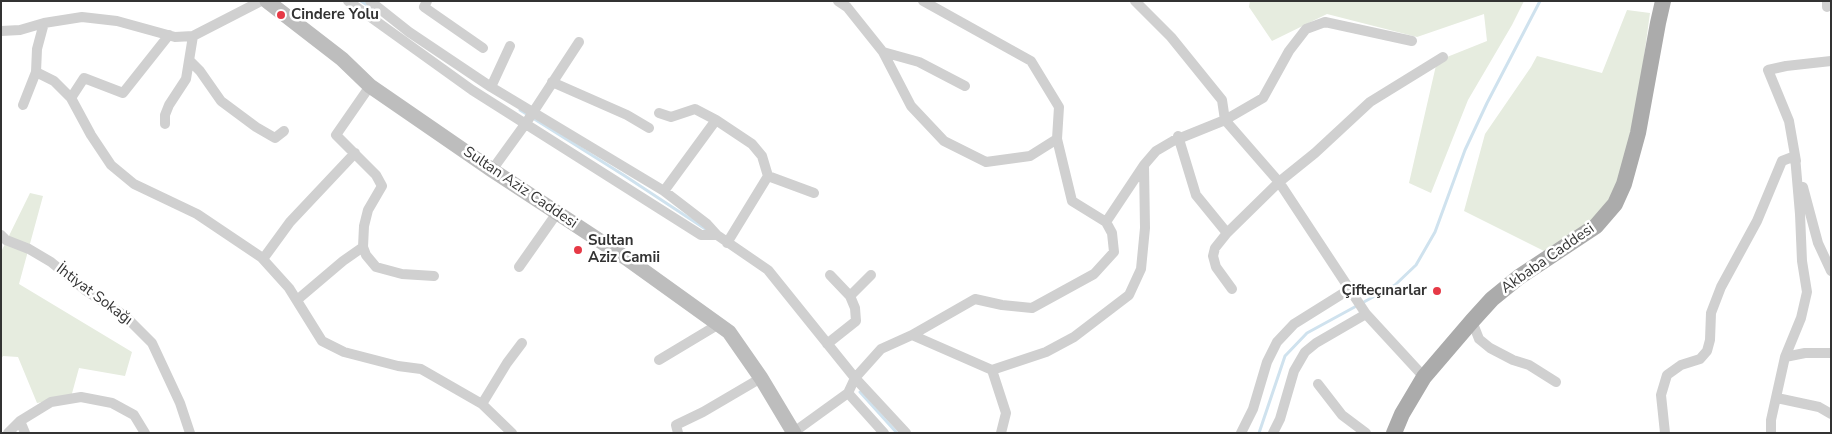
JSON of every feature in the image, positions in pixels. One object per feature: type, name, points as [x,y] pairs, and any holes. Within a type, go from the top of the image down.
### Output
[{"type":"main road","name":"Akbaba Caddesi","points":[[1394,433],[1402,414],[1424,378],[1492,300],[1519,277],[1596,226],[1615,204],[1624,184],[1638,134],[1663,1]]},
{"type":"street","points":[[1,31],[20,30],[44,23],[82,17],[117,21],[170,35],[193,36],[261,1]]},
{"type":"street","name":"Sultan Aziz Caddesi","points":[[267,1],[342,59],[370,86],[492,170],[626,258],[719,324],[728,332],[761,378],[794,432]]},
{"type":"street","points":[[348,1],[472,90],[701,235],[717,235]]},
{"type":"street","points":[[370,1],[409,32],[491,87],[664,191],[707,224],[727,243],[768,270],[855,378],[906,433]]},
{"type":"street","points":[[426,1],[424,7],[483,48]]},
{"type":"street","points":[[838,1],[847,7],[884,52],[911,106],[944,141],[986,162],[1030,156],[1056,139]]},
{"type":"street","points":[[794,432],[848,392],[855,378],[881,348],[912,335],[975,299],[1002,305],[1032,308],[1094,274],[1114,252],[1112,233],[1106,222],[1072,201],[1056,139],[1058,107],[1032,61],[923,1]]},
{"type":"street","points":[[1135,1],[1171,37],[1222,100],[1225,120],[1279,182],[1365,311],[1424,378]]},
{"type":"street","points":[[1106,222],[1144,165],[1156,152],[1178,137],[1225,120],[1263,98],[1289,51],[1306,29],[1326,22],[1412,41]]},
{"type":"street","points":[[23,105],[36,72],[37,49],[44,23]]},
{"type":"street","points":[[71,98],[84,78],[123,93],[170,35]]},
{"type":"street","points":[[165,124],[169,105],[186,79],[193,36]]},
{"type":"street","points":[[492,170],[526,123],[532,111],[579,42]]},
{"type":"street","points":[[491,87],[510,46]]},
{"type":"street","points":[[884,52],[919,62],[964,86]]},
{"type":"street","points":[[1232,289],[1216,267],[1213,256],[1215,248],[1227,233],[1279,182],[1315,153],[1370,102],[1443,57]]},
{"type":"street","points":[[190,61],[200,71],[221,101],[256,127],[276,138],[284,131]]},
{"type":"street","points":[[1771,433],[1771,420],[1785,357],[1801,318],[1807,292],[1802,262],[1800,205],[1795,156],[1789,121],[1768,70],[1831,61]]},
{"type":"street","points":[[36,72],[54,80],[71,98],[91,135],[111,166],[134,184],[197,214],[263,259],[289,288],[322,341],[344,352],[398,366],[420,369],[482,404],[512,433]]},
{"type":"street","points":[[552,82],[627,115],[649,128]]},
{"type":"street","points":[[370,86],[336,135],[376,175],[382,186],[368,210],[364,226],[363,248],[369,261],[376,267],[402,274],[434,276]]},
{"type":"street","points":[[659,113],[671,117],[695,109],[716,120],[752,144],[762,156],[768,176],[727,243]]},
{"type":"street","points":[[664,191],[716,120]]},
{"type":"street","points":[[1178,137],[1196,195],[1227,233]]},
{"type":"street","points":[[263,259],[290,222],[355,153]]},
{"type":"street","points":[[1795,156],[1818,244],[1831,271]]},
{"type":"street","points":[[1665,433],[1661,395],[1667,374],[1681,365],[1700,360],[1707,351],[1710,340],[1711,313],[1721,287],[1757,221],[1782,161],[1795,156]]},
{"type":"street","points":[[912,335],[992,370],[1046,352],[1074,337],[1129,295],[1141,269],[1145,228],[1144,165]]},
{"type":"street","points":[[768,176],[814,193]]},
{"type":"street","points":[[519,267],[558,213]]},
{"type":"street","name":"İhtiyat Sokağı","points":[[1,235],[6,240],[29,249],[51,262],[85,290],[125,316],[152,343],[180,403],[190,433]]},
{"type":"street","points":[[297,300],[343,261],[363,248]]},
{"type":"street","points":[[827,344],[856,321],[855,308],[850,296],[830,275]]},
{"type":"street","points":[[850,296],[871,275]]},
{"type":"street","points":[[1241,433],[1253,409],[1267,362],[1277,342],[1294,324],[1350,289]]},
{"type":"street","points":[[1274,433],[1294,372],[1305,352],[1365,311]]},
{"type":"street","points":[[1472,321],[1479,339],[1490,348],[1513,360],[1529,365],[1556,382]]},
{"type":"street","points":[[659,360],[719,324]]},
{"type":"street","points":[[482,404],[522,343]]},
{"type":"street","points":[[1785,357],[1805,353],[1831,353]]},
{"type":"street","points":[[992,370],[1006,413],[1001,433]]},
{"type":"street","points":[[678,433],[676,425],[703,412],[761,378]]},
{"type":"street","points":[[1318,384],[1342,415],[1366,433]]},
{"type":"street","points":[[848,392],[884,433]]},
{"type":"street","points":[[8,433],[20,421],[51,402],[80,397],[112,403],[134,415],[145,433]]},
{"type":"street","points":[[1777,398],[1819,408],[1831,414]]},
{"type":"street","points":[[20,421],[25,433]]},
{"type":"shaded area","points":[[1250,1],[1524,1],[1468,100],[1431,193],[1409,183],[1437,61],[1487,41],[1484,14],[1417,37],[1327,14],[1272,41],[1249,7]]},
{"type":"shaded area","points":[[1627,10],[1650,13],[1637,108],[1618,189],[1596,220],[1546,252],[1464,211],[1485,134],[1537,56],[1602,73]]},
{"type":"shaded area","points":[[30,193],[43,196],[19,284],[132,352],[125,376],[79,368],[71,397],[37,403],[18,357],[3,356],[1,359],[1,252]]},
{"type":"waterway","points":[[361,1],[373,9]]},
{"type":"waterway","points":[[1259,433],[1285,356],[1307,333],[1395,285],[1416,265],[1435,232],[1465,150],[1487,103],[1540,1]]},
{"type":"waterway","points":[[520,110],[707,230]]},
{"type":"waterway","points":[[860,392],[897,433]]},
{"type":"place","name":"Cindere Yolu","points":[[281,15]]},
{"type":"place","name":"Sultan Aziz Camii","points":[[578,250]]},
{"type":"place","name":"Çifteçınarlar","points":[[1437,291]]}]
